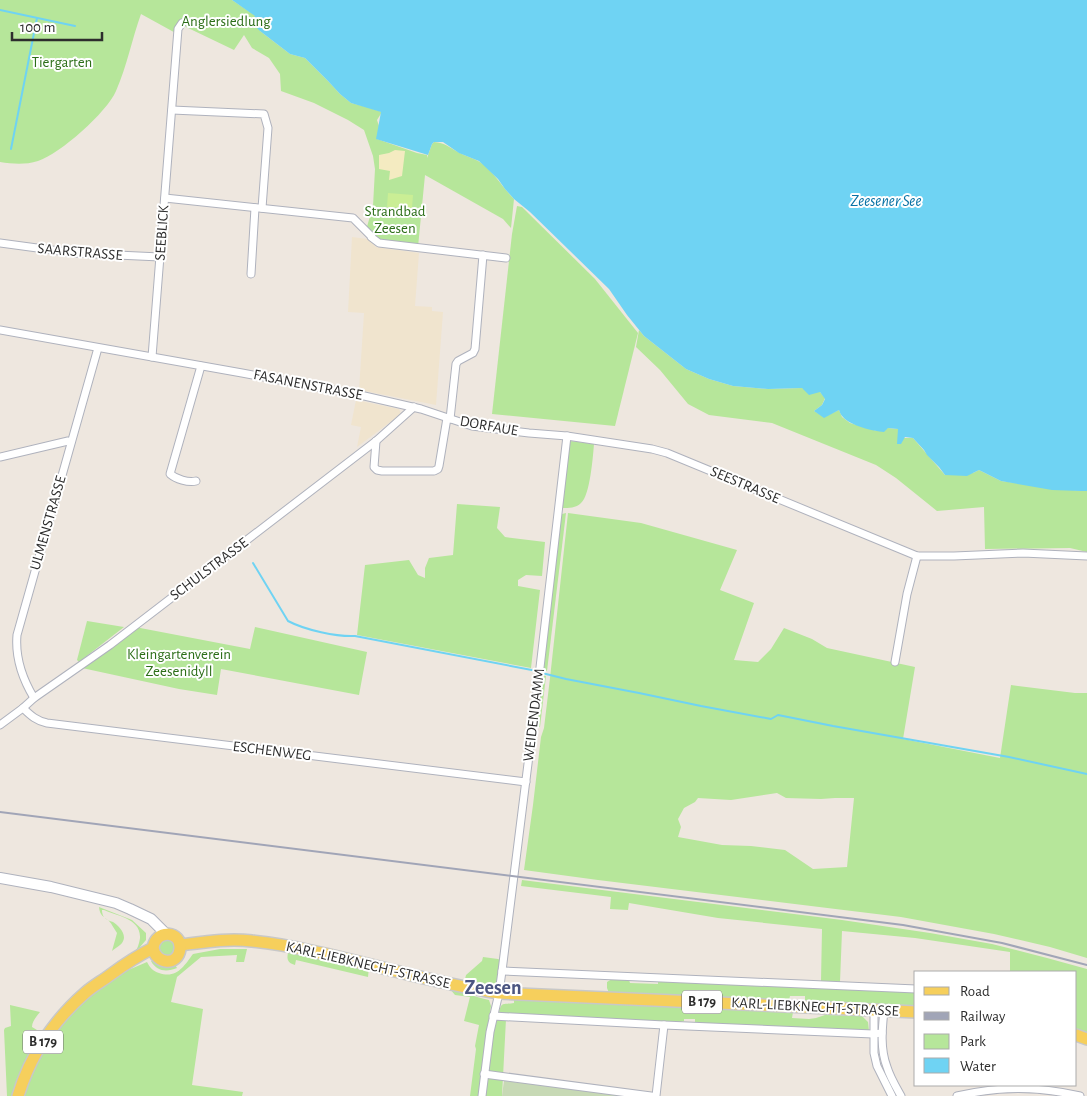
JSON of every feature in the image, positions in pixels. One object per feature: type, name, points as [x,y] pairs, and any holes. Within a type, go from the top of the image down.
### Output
[{"type":"main road","points":[[154,952],[156,940],[162,936],[170,935],[176,938],[180,945]]},
{"type":"main road","name":"KARL-LIEBKNECHT-STRASSE","points":[[180,945],[222,940],[251,940],[285,945],[498,993],[914,1012]]},
{"type":"main road","name":"B 179","points":[[18,1096],[32,1060],[54,1026],[80,997],[125,964],[154,952],[162,961],[174,959],[179,953],[180,945]]},
{"type":"street","name":"SEEBLICK","points":[[152,357],[178,29],[182,23]]},
{"type":"street","points":[[172,110],[264,114],[268,128],[251,274]]},
{"type":"street","points":[[165,198],[353,218],[379,244],[506,258]]},
{"type":"street","name":"SAARSTRASSE","points":[[0,244],[74,253],[160,257]]},
{"type":"street","points":[[376,441],[374,467],[377,470],[434,471],[440,466],[449,419],[456,364],[458,361],[474,353],[475,349],[483,255]]},
{"type":"street","name":"FASANENSTRASSE","points":[[0,330],[308,385],[414,407]]},
{"type":"street","name":"ULMENSTRASSE","points":[[34,698],[19,664],[16,646],[17,635],[98,348]]},
{"type":"street","points":[[196,481],[191,482],[170,474],[201,366]]},
{"type":"street","name":"DORFAUE","points":[[414,407],[466,424],[529,433],[567,436]]},
{"type":"street","name":"SCHULSTRASSE","points":[[0,725],[34,698],[110,645],[376,441],[414,407]]},
{"type":"street","name":"SEESTRASSE","points":[[567,436],[667,453],[917,556],[1023,553],[1087,556]]},
{"type":"street","name":"WEIDENDAMM","points":[[482,1096],[493,1016],[502,971],[540,672],[567,436]]},
{"type":"street","points":[[0,457],[68,441],[71,442]]},
{"type":"street","points":[[895,662],[917,556]]},
{"type":"street","name":"ESCHENWEG","points":[[23,708],[33,718],[47,723],[526,782]]},
{"type":"street","points":[[0,878],[23,881],[123,906],[151,919],[162,936]]},
{"type":"street","name":"KARL-LIEBKNECHT-STRASSE","points":[[502,971],[914,989]]},
{"type":"street","points":[[879,1010],[886,1066],[901,1096]]},
{"type":"street","points":[[879,1010],[873,1034],[874,1053],[877,1066],[892,1096]]},
{"type":"street","name":"KARL-LIEBKNECHT-STRASSE","points":[[493,1016],[664,1025],[882,1033]]},
{"type":"street","points":[[656,1096],[664,1025]]},
{"type":"street","points":[[484,1074],[651,1096]]},
{"type":"street","points":[[957,1096],[988,1090],[1020,1088],[1054,1090],[1078,1096]]},
{"type":"shaded area","points":[[352,237],[368,239],[376,247],[419,253],[415,306],[432,307],[432,311],[443,312],[436,405],[359,390],[364,313],[348,312]]},
{"type":"shaded area","points":[[356,400],[399,409],[401,414],[357,447],[361,427],[351,425]]},
{"type":"green space","points":[[0,0],[232,0],[256,16],[260,31],[290,54],[305,58],[351,103],[382,112],[377,120],[379,126],[377,139],[427,155],[427,158],[432,144],[434,142],[441,143],[485,166],[514,199],[511,228],[503,219],[425,175],[418,247],[380,243],[366,230],[373,206],[375,169],[373,156],[364,130],[314,103],[281,91],[280,74],[269,58],[252,48],[244,35],[234,50],[186,27],[181,22],[181,36],[141,14],[116,91],[111,100],[93,121],[58,150],[38,161],[19,164],[0,162]]},
{"type":"green space","points":[[388,193],[413,195],[412,208],[387,207]]},
{"type":"green space","points":[[517,206],[522,207],[595,279],[638,333],[615,426],[492,414],[512,234]]},
{"type":"green space","points":[[639,330],[686,369],[709,379],[733,386],[768,389],[802,388],[820,392],[825,398],[822,405],[814,411],[824,417],[839,410],[842,417],[850,423],[877,431],[888,428],[898,429],[898,438],[913,438],[945,475],[973,473],[979,470],[1001,481],[1087,491],[1087,552],[1070,548],[985,549],[984,507],[937,511],[896,478],[876,465],[772,423],[709,415],[688,404],[660,370],[636,347]]},
{"type":"green space","points":[[570,441],[594,444],[592,466],[587,493],[584,499],[577,506],[562,508]]},
{"type":"green space","points":[[457,504],[500,507],[497,528],[505,537],[545,542],[542,576],[526,575],[518,580],[518,586],[540,590],[531,668],[357,635],[365,565],[409,560],[418,575],[425,578],[425,568],[429,558],[453,555]]},
{"type":"green space","points":[[566,513],[547,671],[542,670],[561,516]]},
{"type":"green space","points":[[568,513],[641,523],[737,550],[720,590],[754,603],[734,660],[758,662],[771,649],[784,628],[812,639],[827,648],[915,667],[903,739],[1000,758],[1011,685],[1087,693],[1087,958],[994,934],[901,917],[524,870],[550,678]],"holes":[[[777,793],[786,798],[854,798],[847,867],[813,869],[785,850],[722,845],[678,837],[681,827],[678,819],[684,808],[695,802],[698,798],[731,800]]]},
{"type":"green space","points":[[87,621],[124,627],[79,662],[77,660]]},
{"type":"green space","name":"Kleingartenverein Zeesenidyll","points":[[135,627],[250,649],[255,627],[367,652],[359,695],[221,669],[217,695],[179,689],[82,668]]},
{"type":"green space","points":[[541,675],[546,676],[540,727],[536,727]]},
{"type":"green space","points":[[522,880],[842,920],[992,944],[1047,958],[1087,969],[1087,1034],[1077,1030],[1077,971],[1010,971],[1010,952],[915,938],[842,931],[840,982],[821,981],[822,929],[718,918],[629,903],[628,910],[610,909],[611,897],[521,886]]},
{"type":"green space","points":[[99,907],[132,920],[146,933],[146,940],[140,947],[141,949],[70,1003],[15,1096],[7,1096],[4,1030],[11,1026],[10,1005],[40,1012],[32,1027],[37,1030],[46,1029],[80,990],[134,953],[137,948],[140,938],[136,926],[127,919],[102,910],[104,917],[101,914]]},
{"type":"green space","points":[[108,920],[118,926],[124,937],[121,944],[112,951],[117,933]]},
{"type":"green space","points":[[169,939],[174,942],[175,951],[169,957],[160,955],[158,944],[160,941]]},
{"type":"green space","points":[[220,949],[247,949],[244,962],[236,962],[237,955],[201,957],[177,977],[171,1002],[203,1009],[192,1085],[243,1092],[242,1096],[23,1096],[39,1059],[58,1028],[82,1002],[119,974],[147,962],[151,968],[159,973],[171,974],[179,970],[193,954]]},
{"type":"green space","points":[[289,950],[369,967],[368,977],[296,960],[295,965],[292,964],[288,960]]},
{"type":"green space","points":[[483,957],[500,960],[499,976],[496,985],[488,987],[464,983],[466,975],[482,961]]},
{"type":"green space","points":[[151,961],[174,963],[177,968],[162,970],[153,965]]},
{"type":"green space","points":[[612,979],[629,980],[630,983],[658,984],[658,980],[914,991],[914,1006],[852,1003],[825,1004],[805,1001],[805,996],[790,996],[789,1000],[772,1002],[609,993],[607,982]]},
{"type":"green space","points":[[450,989],[489,1000],[491,1006],[484,1050],[494,1019],[506,1019],[502,1096],[470,1096],[479,1025],[464,1021],[470,997],[455,995]]},
{"type":"green space","points":[[544,998],[774,1008],[793,1012],[792,1018],[809,1019],[825,1015],[862,1016],[868,1022],[869,1031],[695,1023],[695,1019],[684,1019],[684,1021],[680,1022],[499,1013],[502,1005],[514,1003],[514,999]]},
{"type":"green space","points":[[504,1081],[622,1093],[622,1096],[502,1096]]},
{"type":"sand","name":"Strandbad Zeesen","points":[[395,150],[405,151],[402,176],[389,180],[390,171],[379,169],[379,155]]},
{"type":"water","name":"Zeesener See","points":[[232,0],[1087,0],[1087,491],[1052,490],[1001,481],[979,470],[967,476],[945,475],[913,438],[905,437],[901,444],[897,444],[898,429],[888,428],[884,432],[862,428],[847,420],[839,410],[824,418],[814,411],[822,405],[825,399],[820,392],[809,395],[802,388],[768,389],[733,386],[709,379],[686,369],[644,336],[609,289],[530,212],[514,199],[498,179],[479,161],[459,153],[443,142],[434,142],[428,155],[376,139],[381,112],[351,103],[305,58],[290,54],[260,31],[251,22],[255,16]]},
{"type":"waterway","points":[[0,10],[75,26]]},
{"type":"waterway","points":[[11,149],[37,18]]},
{"type":"waterway","points":[[253,563],[288,621],[295,624],[330,634],[355,636],[537,671]]},
{"type":"waterway","points":[[542,673],[771,719],[778,715],[1009,757],[1087,774]]},
{"type":"railway","points":[[0,812],[903,925],[1002,943],[1087,965]]},
{"type":"district","name":"Zeesen","points":[[493,988]]},
{"type":"park label","name":"Anglersiedlung","points":[[226,21]]},
{"type":"park label","name":"Tiergarten","points":[[62,62]]}]
